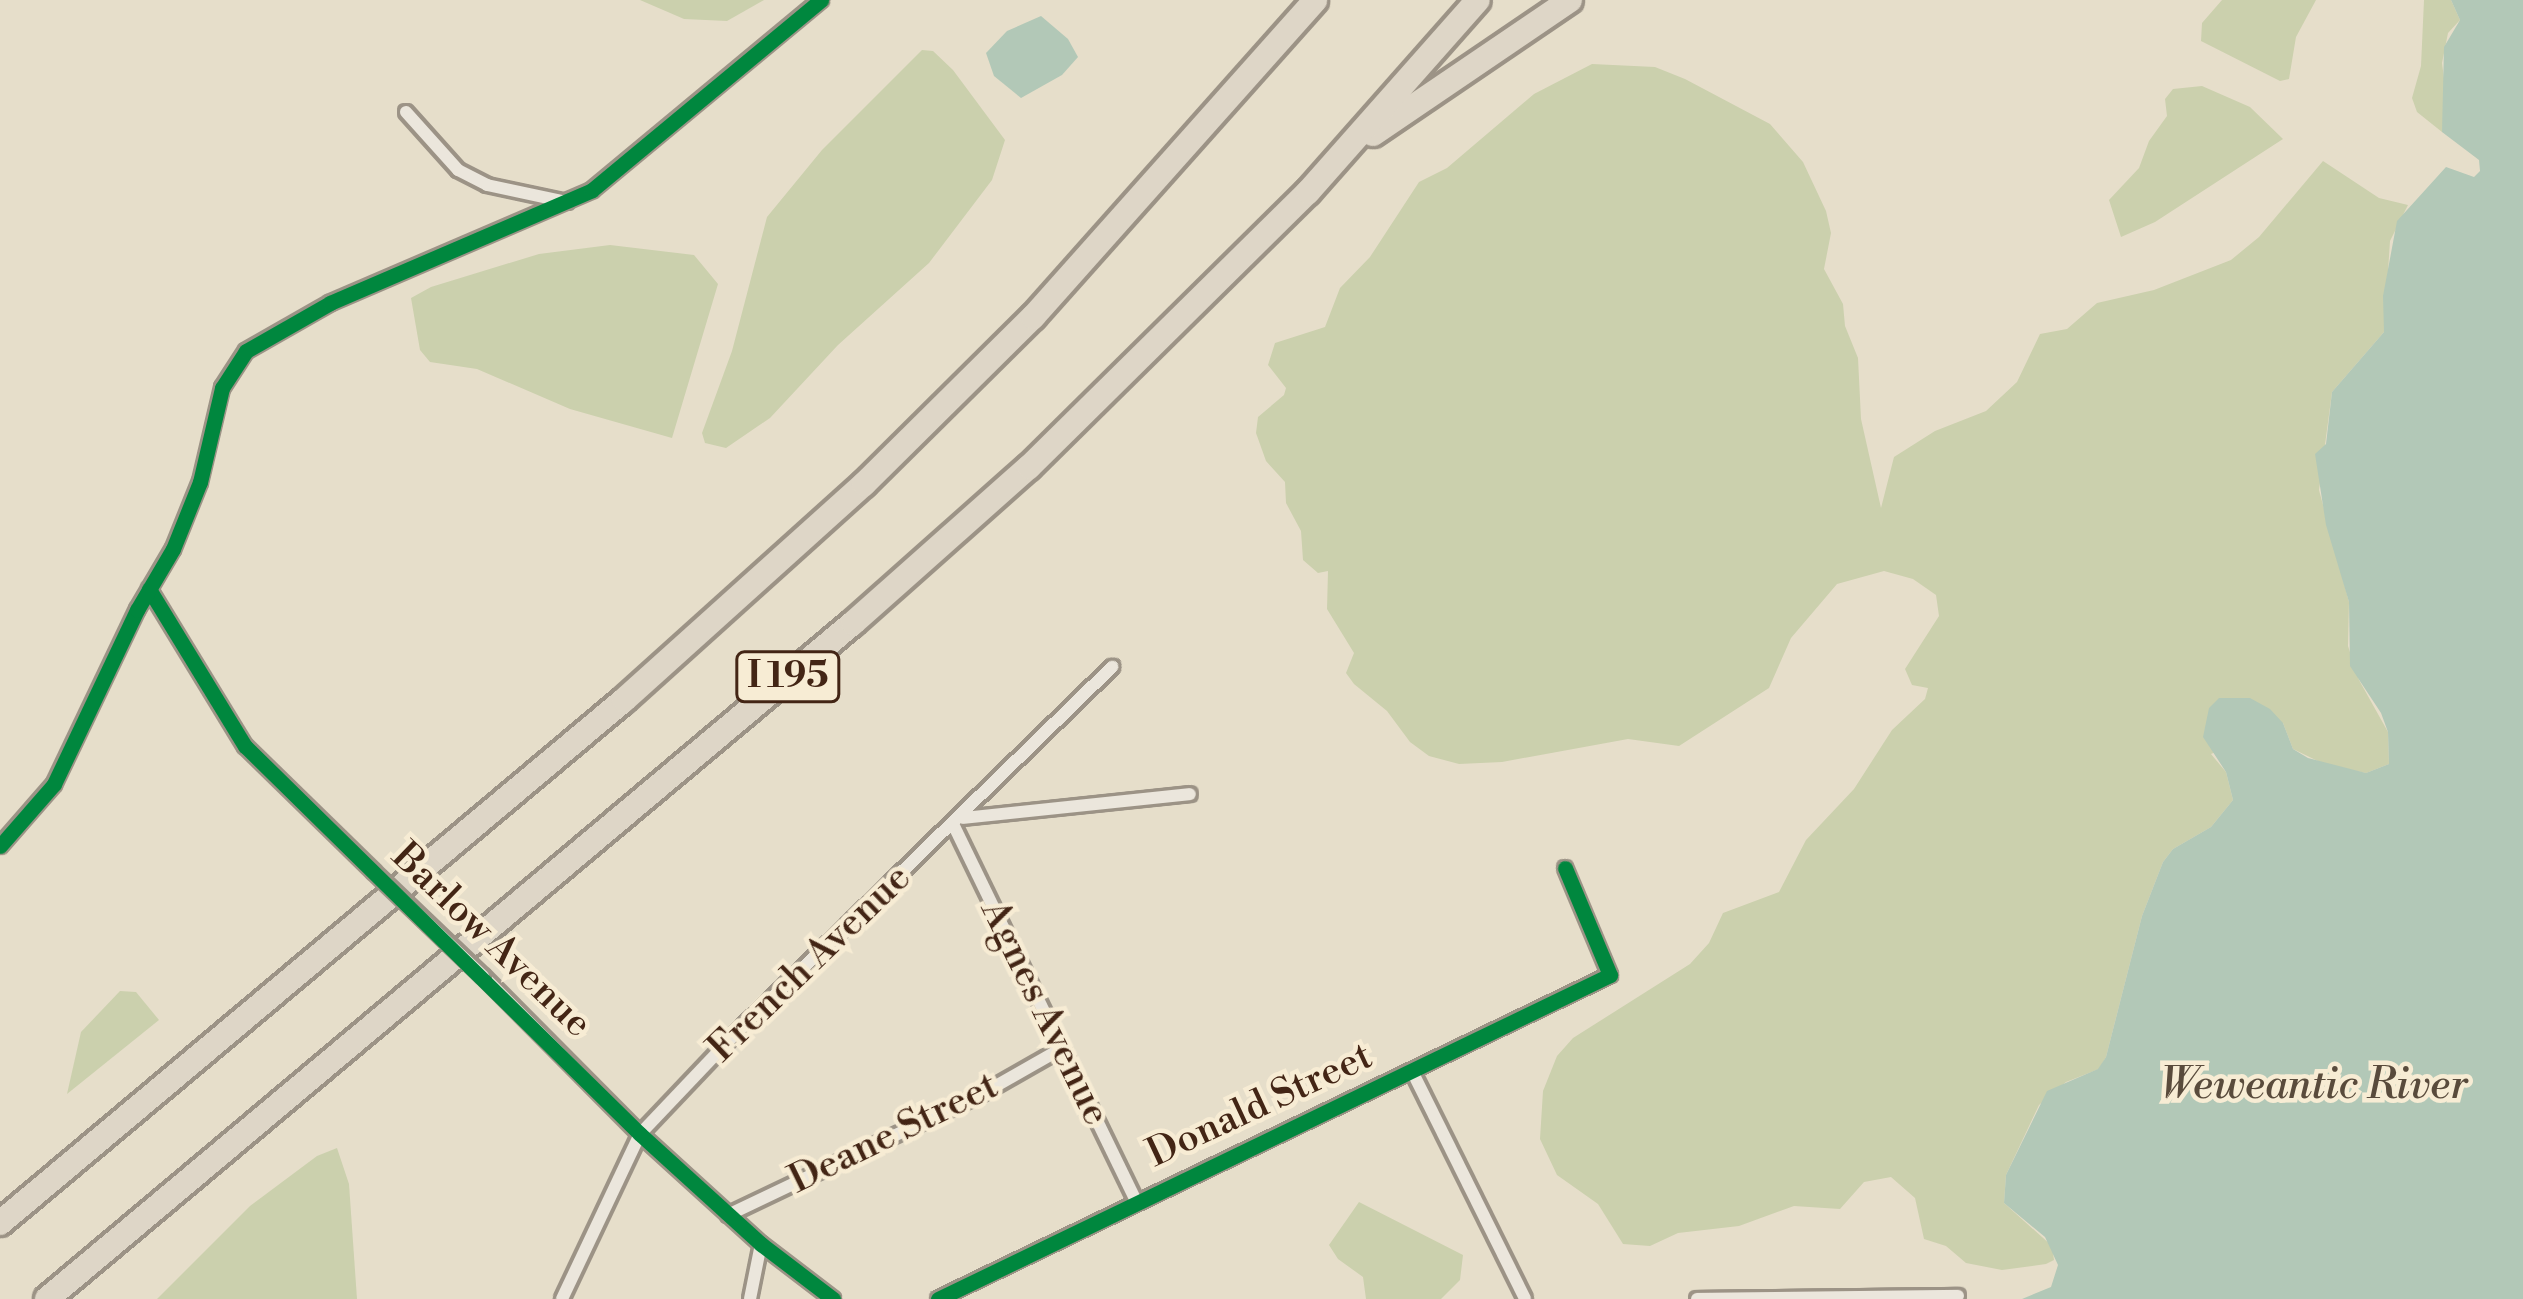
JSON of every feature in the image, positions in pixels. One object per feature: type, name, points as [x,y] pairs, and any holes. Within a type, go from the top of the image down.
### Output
[{"type":"highway","name":"I 195","points":[[0,1223],[624,700],[863,484],[1033,317],[1315,0]]},
{"type":"highway","name":"I 195","points":[[46,1299],[871,608],[1143,358],[1333,164],[1478,0]]},
{"type":"highway","points":[[1333,164],[1521,29],[1570,0]]},
{"type":"street","points":[[0,846],[54,784],[193,503],[222,388],[256,340],[567,202],[619,169],[821,0]]},
{"type":"street","points":[[406,112],[458,170],[487,185],[567,202]]},
{"type":"street","name":"Barlow Avenue","points":[[149,589],[245,746],[640,1134],[761,1244],[833,1299]]},
{"type":"street","name":"French Avenue","points":[[562,1299],[640,1134],[734,1035],[958,822],[1112,667]]},
{"type":"street","points":[[958,822],[1190,794]]},
{"type":"street","name":"Agnes Avenue","points":[[958,822],[1058,1050],[1136,1200]]},
{"type":"street","name":"Donald Street","points":[[938,1299],[1610,974],[1565,868]]},
{"type":"street","name":"Deane Street","points":[[728,1215],[980,1095],[1058,1050]]},
{"type":"street","points":[[1412,1071],[1526,1299]]},
{"type":"street","points":[[750,1299],[761,1244]]},
{"type":"street","points":[[1697,1299],[1958,1296]]},
{"type":"shaded area","points":[[640,0],[764,0],[727,21],[684,19]]},
{"type":"shaded area","points":[[2222,0],[2316,0],[2296,37],[2289,79],[2280,81],[2201,41],[2202,23]]},
{"type":"shaded area","points":[[2424,0],[2451,0],[2460,20],[2448,33],[2442,63],[2447,101],[2442,132],[2417,112],[2412,98],[2421,66]]},
{"type":"shaded area","points":[[922,50],[933,51],[953,70],[1005,140],[992,180],[929,263],[838,345],[770,418],[726,448],[705,443],[702,433],[732,351],[767,217],[822,150]]},
{"type":"shaded area","points":[[1592,64],[1655,67],[1685,79],[1770,124],[1803,162],[1831,233],[1824,269],[1843,304],[1845,326],[1858,358],[1861,419],[1881,508],[1894,457],[1935,431],[1986,411],[2017,382],[2040,334],[2067,329],[2097,303],[2154,290],[2231,260],[2259,237],[2323,161],[2379,198],[2408,205],[2390,241],[2384,332],[2332,392],[2319,490],[2349,602],[2348,646],[2359,680],[2388,732],[2389,764],[2366,773],[2326,765],[2293,749],[2283,723],[2211,754],[2226,772],[2233,800],[2211,827],[2173,849],[2163,862],[2142,916],[2106,1057],[2099,1069],[2066,1082],[2039,1105],[2006,1175],[2004,1203],[2052,1246],[2054,1260],[2046,1264],[2002,1270],[1966,1263],[1946,1246],[1924,1239],[1915,1198],[1891,1177],[1864,1182],[1840,1209],[1794,1206],[1739,1226],[1678,1233],[1650,1246],[1623,1244],[1598,1204],[1557,1175],[1540,1139],[1543,1091],[1557,1056],[1573,1038],[1690,964],[1709,943],[1723,913],[1779,892],[1806,840],[1854,789],[1892,730],[1925,699],[1928,688],[1912,685],[1905,669],[1939,616],[1936,595],[1913,579],[1884,571],[1837,584],[1791,638],[1769,688],[1679,746],[1628,739],[1502,762],[1459,764],[1429,756],[1410,742],[1387,711],[1354,684],[1346,673],[1354,653],[1327,609],[1328,571],[1318,573],[1303,560],[1301,531],[1286,503],[1285,482],[1266,461],[1256,433],[1258,417],[1286,388],[1268,365],[1275,343],[1325,327],[1340,288],[1370,257],[1419,182],[1447,168],[1534,94]]},
{"type":"shaded area","points":[[2202,86],[2250,107],[2283,139],[2155,222],[2121,237],[2109,200],[2139,168],[2149,141],[2167,116],[2165,99],[2173,89]]},
{"type":"shaded area","points":[[610,245],[694,255],[718,284],[672,438],[570,409],[477,369],[430,362],[420,350],[411,298],[431,287],[539,254]]},
{"type":"shaded area","points":[[120,991],[136,992],[159,1020],[67,1094],[81,1032]]},
{"type":"shaded area","points":[[337,1148],[349,1184],[357,1299],[157,1299],[250,1206],[317,1156]]},
{"type":"shaded area","points":[[1359,1202],[1463,1255],[1460,1280],[1441,1299],[1366,1299],[1363,1277],[1338,1259],[1329,1245]]},
{"type":"water","name":"Weweantic River","points":[[2451,0],[2523,0],[2523,1299],[2022,1299],[2051,1287],[2058,1265],[2045,1237],[2004,1203],[2006,1175],[2047,1091],[2098,1069],[2106,1057],[2142,916],[2163,862],[2173,849],[2211,827],[2233,800],[2226,772],[2203,737],[2209,708],[2219,698],[2250,698],[2270,709],[2283,723],[2293,749],[2308,758],[2366,773],[2389,764],[2388,732],[2381,713],[2350,666],[2349,602],[2326,525],[2315,454],[2326,444],[2332,392],[2384,332],[2383,296],[2397,221],[2446,167],[2474,177],[2480,171],[2479,160],[2442,132],[2444,47],[2460,20]]},
{"type":"water","points":[[1041,16],[1068,39],[1078,57],[1062,75],[1021,98],[994,76],[986,53],[1007,31]]},
{"type":"cycle path","points":[[0,846],[54,784],[137,610],[173,549],[200,482],[222,388],[246,351],[330,303],[592,190],[821,0]]},
{"type":"cycle path","points":[[149,589],[245,746],[640,1134],[761,1244],[833,1299]]},
{"type":"cycle path","points":[[938,1299],[1610,975],[1565,868]]}]
